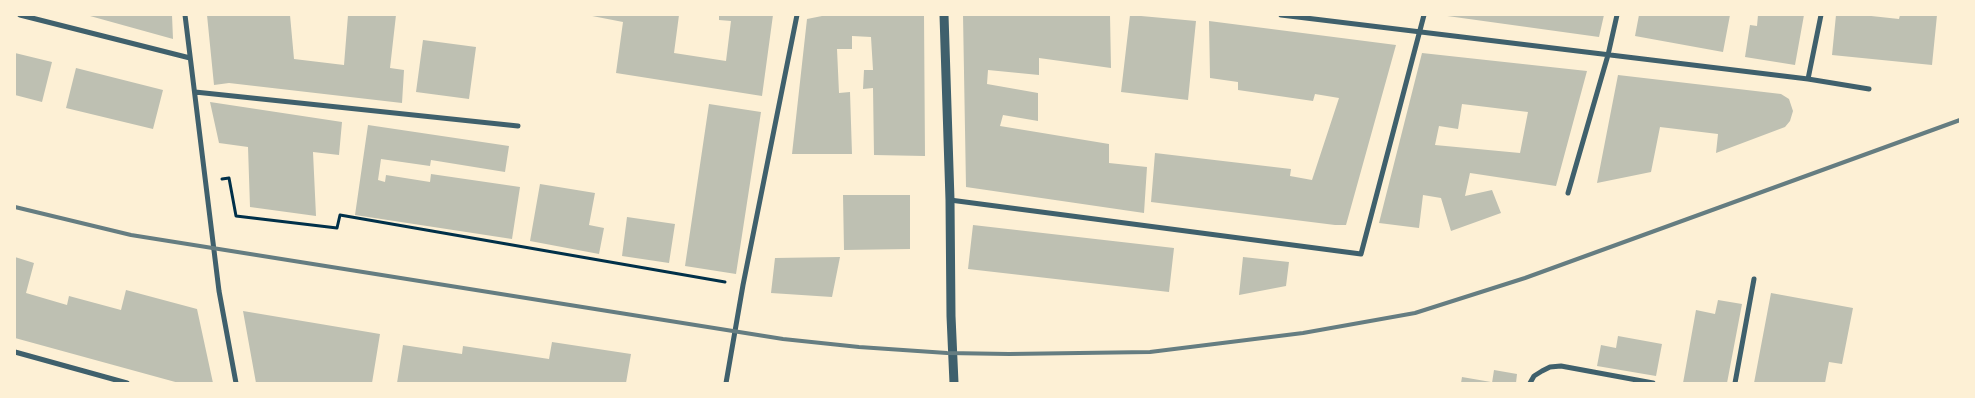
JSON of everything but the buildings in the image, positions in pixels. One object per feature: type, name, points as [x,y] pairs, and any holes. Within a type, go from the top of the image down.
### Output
[{"type":"street","points":[[20,15],[190,58]]},
{"type":"street","points":[[185,15],[207,179],[219,291],[236,383]]},
{"type":"street","points":[[726,383],[742,285],[797,15]]},
{"type":"street","points":[[944,15],[954,383]]},
{"type":"street","points":[[1281,15],[1808,79],[1869,89]]},
{"type":"street","points":[[950,200],[1361,254],[1424,15]]},
{"type":"street","points":[[1568,193],[1608,54],[1617,15]]},
{"type":"street","points":[[1808,79],[1821,15]]},
{"type":"street","points":[[195,92],[518,126]]},
{"type":"street","points":[[1735,383],[1754,278]]},
{"type":"street","points":[[15,352],[127,383]]},
{"type":"street","points":[[1530,383],[1534,376],[1542,370],[1561,366],[1653,383]]},
{"type":"path","points":[[207,179],[230,178],[236,216],[337,228],[340,214],[742,285]]},
{"type":"railway","points":[[15,207],[131,235],[783,339],[859,347],[947,353],[1150,352],[1303,333],[1415,313],[1525,278],[1960,120]]}]
